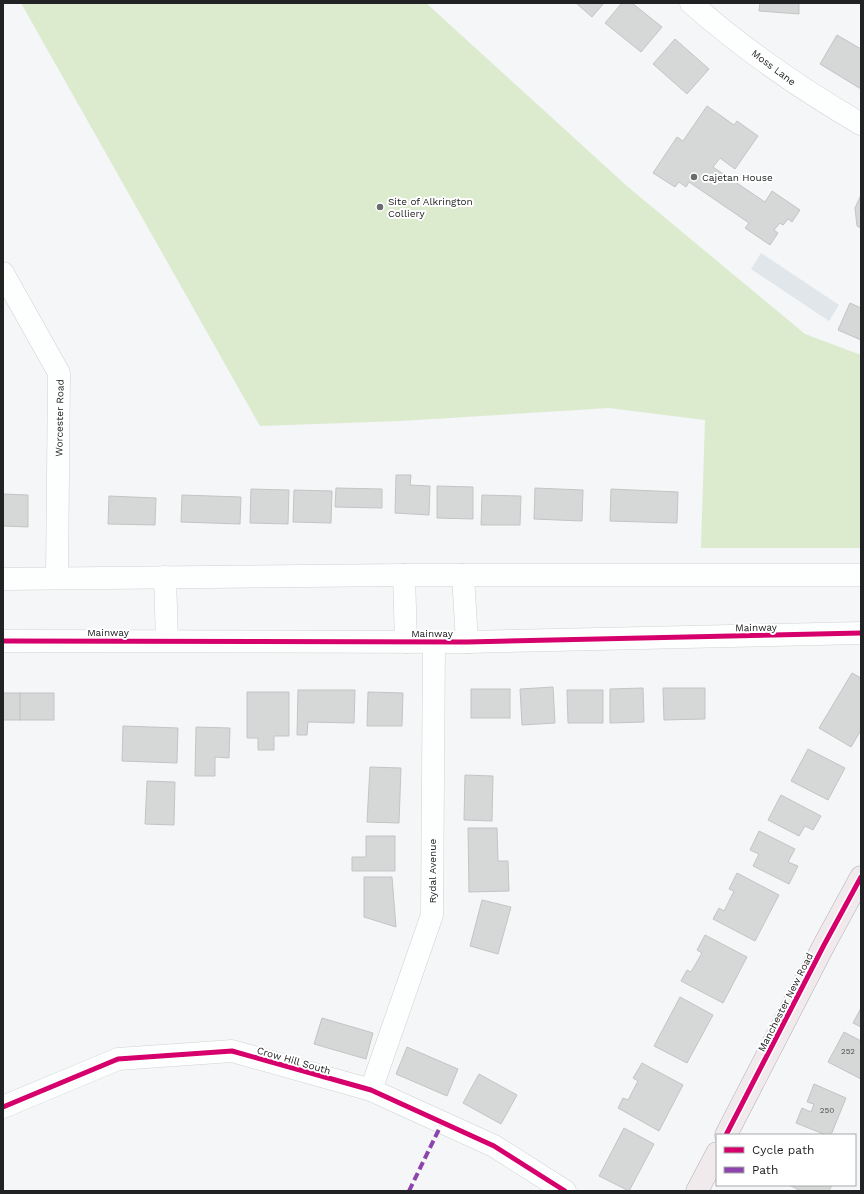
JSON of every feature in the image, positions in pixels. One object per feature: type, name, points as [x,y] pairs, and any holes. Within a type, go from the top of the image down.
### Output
[{"type":"main road","name":"Manchester New Road","points":[[727,1134],[820,952],[861,878]]},
{"type":"main road","points":[[697,1191],[716,1155]]},
{"type":"street","name":"Moss Lane","points":[[691,3],[711,11],[814,97],[861,124]]},
{"type":"street","name":"Worcester Road","points":[[3,273],[59,373],[57,578]]},
{"type":"street","points":[[3,579],[404,575],[861,575]]},
{"type":"street","points":[[404,575],[406,642]]},
{"type":"street","points":[[463,575],[467,642]]},
{"type":"street","points":[[165,577],[167,641]]},
{"type":"street","name":"Mainway","points":[[3,641],[467,642],[861,633]]},
{"type":"street","name":"Rydal Avenue","points":[[371,1090],[432,915],[434,642]]},
{"type":"street","name":"Crow Hill South","points":[[3,1107],[118,1059],[232,1051],[371,1090],[494,1146],[566,1191]]},
{"type":"shaded area","points":[[761,253],[839,305],[829,321],[751,269]]},
{"type":"green space","points":[[21,3],[426,3],[628,187],[805,334],[861,355],[861,548],[701,548],[705,420],[609,408],[400,421],[260,426]]},
{"type":"building","points":[[576,3],[604,3],[592,17]]},
{"type":"building","points":[[622,3],[632,3],[662,27],[641,52],[605,23]]},
{"type":"building","points":[[760,3],[799,3],[799,14],[759,11]]},
{"type":"building","points":[[837,35],[861,49],[861,89],[820,64]]},
{"type":"building","points":[[675,39],[709,69],[687,94],[653,64]]},
{"type":"building","name":"Cajetan House","points":[[707,106],[734,125],[737,121],[758,136],[735,169],[720,158],[713,167],[765,202],[772,191],[800,210],[792,222],[788,219],[783,225],[780,223],[774,230],[778,233],[770,245],[745,228],[749,223],[689,182],[686,187],[679,182],[675,187],[653,173],[677,137],[683,141]]},
{"type":"building","points":[[861,195],[861,228],[857,226],[855,208]]},
{"type":"building","points":[[850,303],[861,308],[861,340],[838,330]]},
{"type":"building","points":[[396,475],[411,475],[410,485],[430,486],[429,515],[395,513]]},
{"type":"building","points":[[437,486],[473,487],[473,519],[437,518]]},
{"type":"building","points":[[336,488],[382,489],[382,508],[335,507]]},
{"type":"building","points":[[535,488],[583,490],[582,521],[534,519]]},
{"type":"building","points":[[251,489],[289,490],[288,524],[250,523]]},
{"type":"building","points":[[611,489],[678,492],[677,523],[610,521]]},
{"type":"building","points":[[294,490],[332,491],[331,523],[293,522]]},
{"type":"building","points":[[3,494],[28,495],[28,527],[3,526]]},
{"type":"building","points":[[182,495],[241,497],[240,524],[181,522]]},
{"type":"building","points":[[482,495],[521,496],[520,525],[481,525]]},
{"type":"building","points":[[109,496],[156,498],[155,525],[108,524]]},
{"type":"building","points":[[852,673],[861,678],[861,730],[851,747],[819,728]]},
{"type":"building","points":[[553,687],[555,723],[522,725],[520,689]]},
{"type":"building","points":[[643,688],[644,722],[610,723],[610,689]]},
{"type":"building","points":[[663,688],[705,688],[705,719],[664,720]]},
{"type":"building","points":[[471,689],[510,689],[510,718],[471,718]]},
{"type":"building","points":[[298,690],[355,690],[354,723],[308,722],[307,735],[297,735]]},
{"type":"building","points":[[567,690],[603,690],[603,723],[568,723]]},
{"type":"building","points":[[247,692],[289,692],[289,736],[274,736],[274,750],[258,750],[258,738],[247,738]]},
{"type":"building","points":[[368,692],[403,693],[402,726],[367,726]]},
{"type":"building","points":[[3,693],[20,693],[20,720],[3,720]]},
{"type":"building","points":[[20,693],[54,693],[54,720],[20,720]]},
{"type":"building","points":[[123,726],[178,728],[177,763],[122,761]]},
{"type":"building","points":[[196,727],[230,728],[229,758],[215,757],[215,776],[195,776]]},
{"type":"building","points":[[808,749],[845,768],[828,800],[791,781]]},
{"type":"building","points":[[370,767],[401,768],[399,823],[367,822]]},
{"type":"building","points":[[465,775],[493,776],[492,821],[464,820]]},
{"type":"building","points":[[147,781],[175,782],[174,825],[145,824]]},
{"type":"building","points":[[781,795],[821,816],[813,830],[805,826],[799,836],[768,820]]},
{"type":"building","points":[[468,828],[497,828],[498,861],[508,861],[509,891],[469,892]]},
{"type":"building","points":[[759,831],[795,849],[788,862],[798,866],[789,884],[753,866],[759,854],[750,850]]},
{"type":"building","points":[[366,836],[395,836],[395,871],[352,871],[352,857],[366,857]]},
{"type":"building","points":[[737,873],[779,895],[755,941],[713,919],[719,908],[724,911],[734,891],[729,889]]},
{"type":"building","points":[[364,877],[392,877],[396,927],[364,917]]},
{"type":"building","points":[[482,900],[511,907],[498,954],[470,946]]},
{"type":"building","points":[[705,935],[747,957],[723,1003],[681,981],[687,970],[691,972],[702,953],[697,950]]},
{"type":"building","points":[[680,997],[713,1015],[687,1063],[654,1046]]},
{"type":"building","points":[[861,1008],[861,1027],[853,1023]]},
{"type":"building","points":[[322,1018],[373,1033],[366,1059],[314,1044]]},
{"type":"building","points":[[844,1032],[861,1041],[861,1079],[828,1062]]},
{"type":"building","points":[[407,1047],[458,1069],[447,1096],[396,1074]]},
{"type":"building","points":[[642,1063],[683,1085],[659,1131],[618,1108],[623,1098],[628,1100],[638,1081],[633,1078]]},
{"type":"building","points":[[479,1074],[517,1095],[501,1124],[463,1103]]},
{"type":"building","points":[[814,1084],[846,1098],[831,1134],[824,1134],[796,1123],[802,1108],[811,1112],[814,1104],[807,1102]]},
{"type":"building","points":[[624,1128],[654,1144],[629,1191],[599,1176]]},
{"type":"building","points":[[791,1186],[832,1186],[829,1191],[801,1191]]},
{"type":"marked path","points":[[409,1191],[442,1123]]},
{"type":"cycle path","points":[[3,641],[467,642],[861,633]]},
{"type":"cycle path","points":[[727,1134],[824,945],[861,877]]},
{"type":"cycle path","points":[[3,1107],[118,1059],[232,1051],[371,1090],[494,1146],[565,1191]]},
{"type":"place","name":"Cajetan House","points":[[694,177]]},
{"type":"place","name":"Site of Alkrington Colliery","points":[[380,207]]}]
